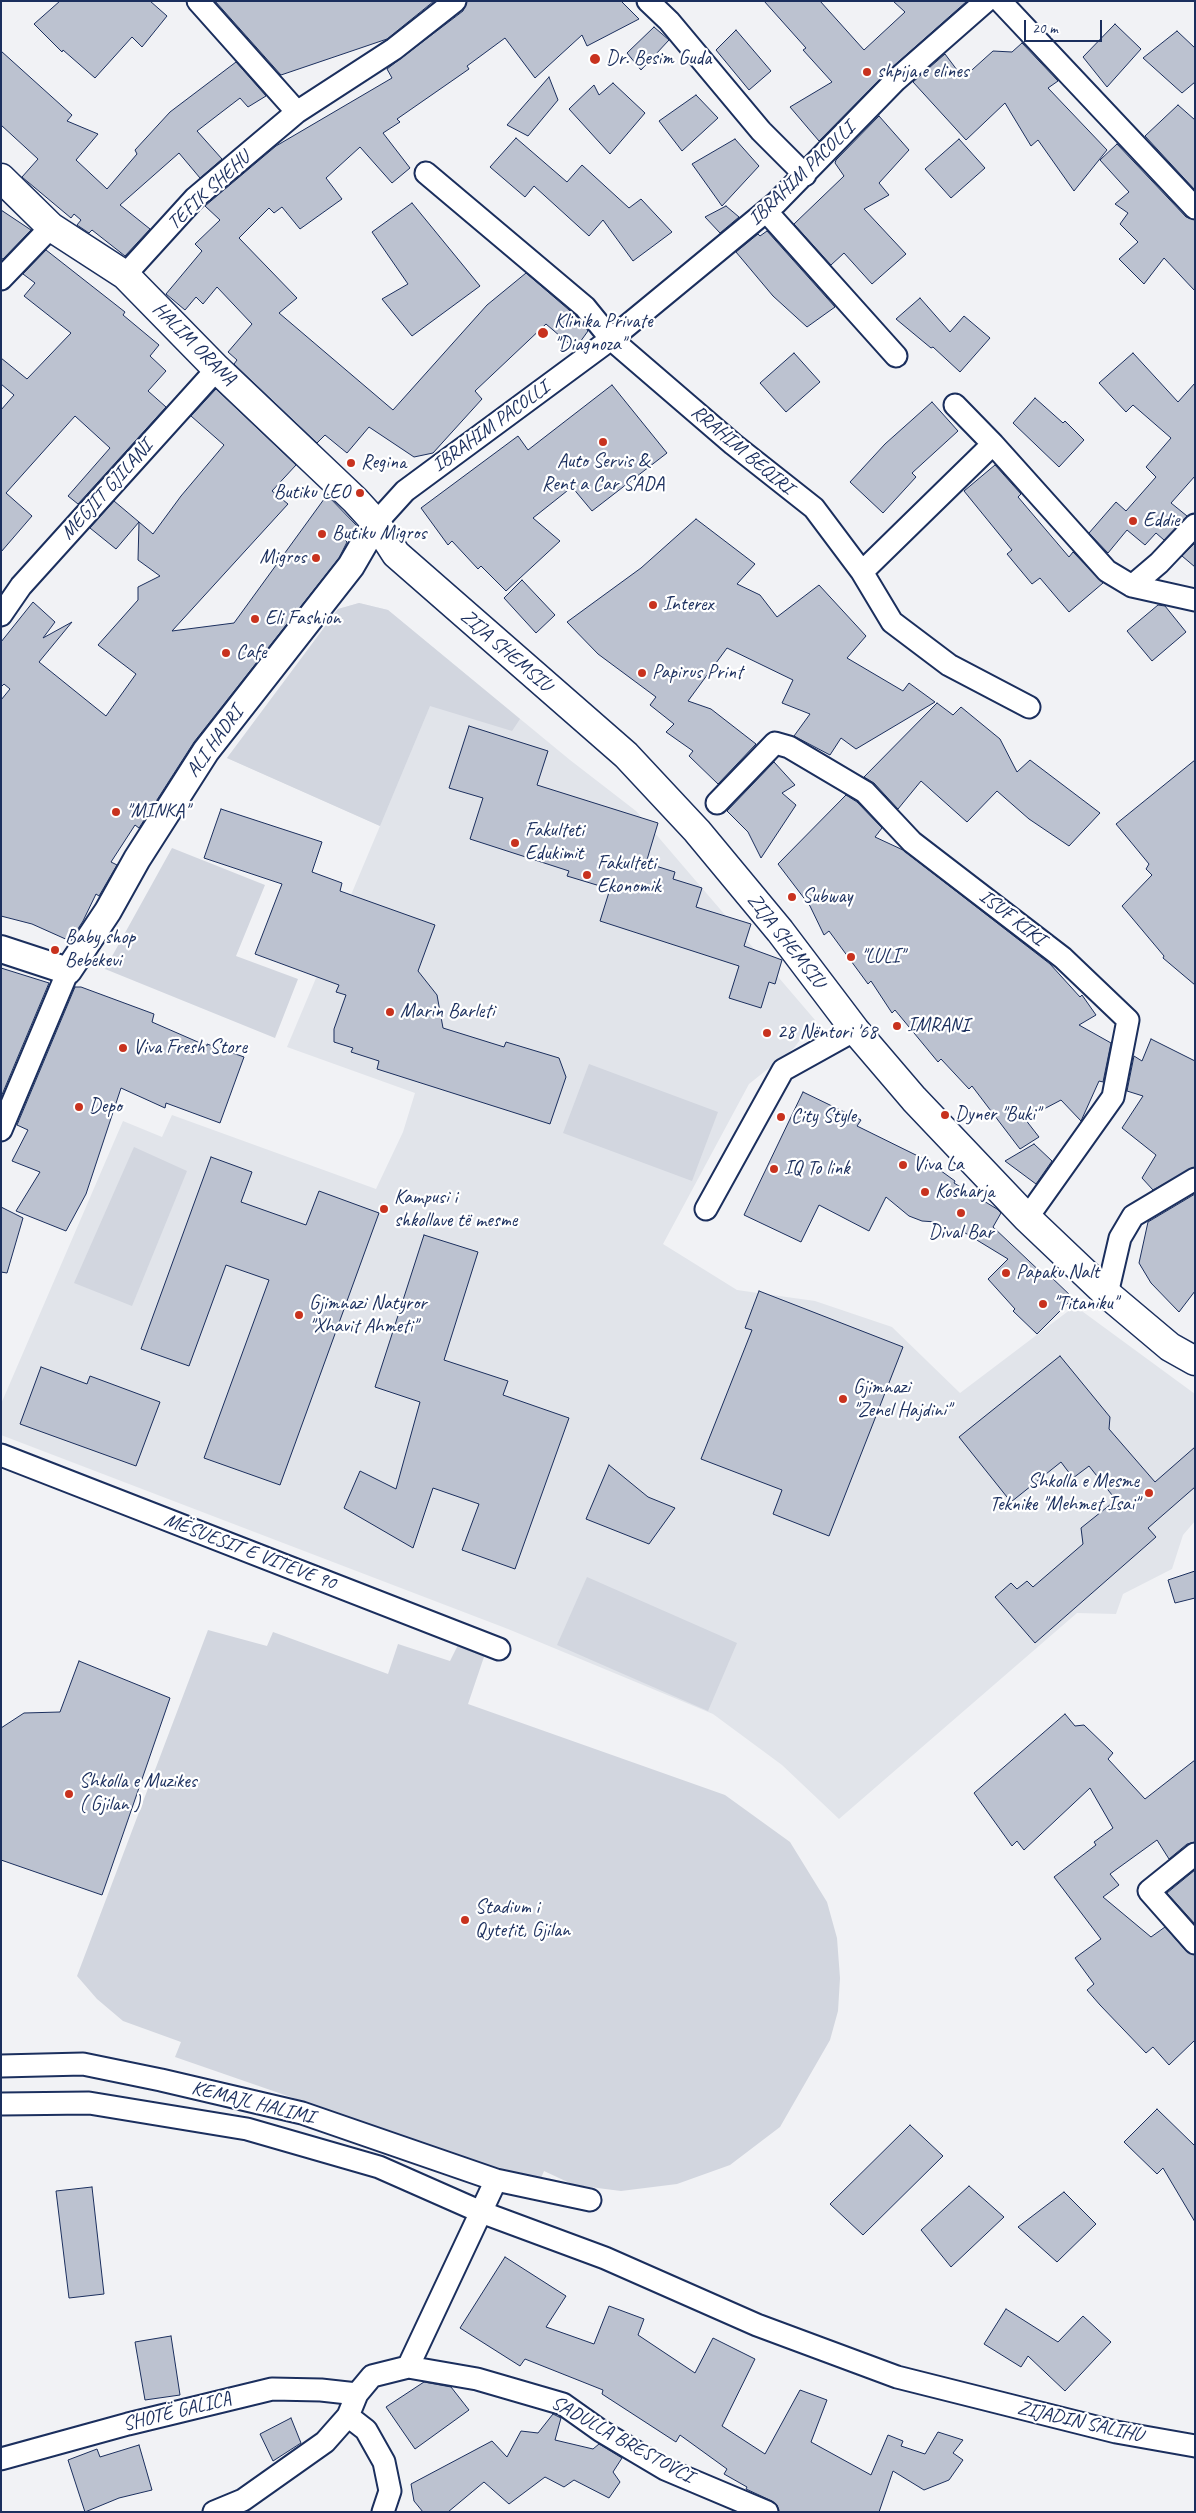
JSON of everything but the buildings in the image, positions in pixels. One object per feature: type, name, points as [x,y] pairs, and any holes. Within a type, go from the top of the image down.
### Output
[{"type":"main road","name":"HALIM ORANA","points":[[1,178],[51,227],[125,275],[217,369],[376,523]]},
{"type":"main road","name":"ZIJA SHEMSIU","points":[[376,523],[396,554],[626,755],[697,831],[780,931],[855,1030],[914,1099],[1028,1218],[1107,1294],[1170,1347],[1195,1361]]},
{"type":"street","points":[[198,1],[297,112]]},
{"type":"street","name":"TEFIK SHEHU","points":[[125,275],[195,198],[297,112],[394,49],[455,1]]},
{"type":"street","points":[[648,1],[669,21],[761,131],[805,175]]},
{"type":"street","name":"IBRAHIM PACOLLI","points":[[376,523],[405,491],[611,338],[766,211],[805,175],[896,80],[986,1]]},
{"type":"street","points":[[1000,1],[1195,208]]},
{"type":"street","points":[[426,173],[585,307],[611,338]]},
{"type":"street","points":[[766,211],[896,356]]},
{"type":"street","points":[[1,279],[51,227]]},
{"type":"street","name":"RRAHIM BEQIRI","points":[[611,338],[733,444],[814,508],[862,572],[892,622],[949,665],[1029,706]]},
{"type":"street","name":"MEGJIT GJILANI","points":[[1,615],[21,586],[217,369]]},
{"type":"street","points":[[955,405],[993,444],[1107,571],[1132,586],[1195,600]]},
{"type":"street","points":[[862,572],[993,444]]},
{"type":"street","name":"ALI HADRI","points":[[68,971],[108,911],[137,859],[206,751],[352,566],[376,523]]},
{"type":"street","points":[[1132,586],[1159,563],[1195,525]]},
{"type":"street","name":"ISUF KIKI","points":[[716,803],[775,743],[789,747],[864,792],[912,842],[1063,958],[1128,1020],[1113,1097],[1028,1218]]},
{"type":"street","points":[[1,949],[68,971],[1,1130]]},
{"type":"street","points":[[706,1209],[783,1070],[855,1030]]},
{"type":"street","points":[[1107,1294],[1120,1238],[1133,1216],[1195,1179]]},
{"type":"street","name":"MËSUESIT E VITEVE 90","points":[[1,1456],[499,1649]]},
{"type":"street","points":[[1195,1854],[1149,1891],[1195,1942]]},
{"type":"street","name":"KEMAJL HALIMI","points":[[1,2066],[83,2064],[170,2082],[302,2113],[496,2180],[590,2200]]},
{"type":"street","name":"ZIJADIN SALIHU","points":[[1,2104],[89,2103],[247,2129],[379,2167],[481,2212],[605,2258],[757,2325],[897,2377],[1116,2432],[1195,2446]]},
{"type":"street","points":[[408,2367],[496,2180]]},
{"type":"street","name":"SADULLA BRESTOVCI","points":[[214,2512],[242,2500],[288,2471],[325,2442],[348,2416],[357,2394],[372,2376],[408,2367],[477,2378],[563,2404],[601,2430],[665,2469],[767,2512]]},
{"type":"street","name":"SHOTË GALICA","points":[[1,2460],[128,2424],[272,2389],[321,2390],[357,2394]]},
{"type":"street","points":[[348,2416],[366,2430],[384,2462],[390,2491],[383,2512]]},
{"type":"shaded area","name":"Kampusi i shkollave të mesme","points":[[359,603],[388,610],[570,760],[636,811],[815,1020],[794,1048],[749,1084],[663,1244],[737,1290],[815,1301],[892,1327],[960,1393],[1075,1306],[1195,1394],[1195,1521],[1183,1535],[1172,1569],[1123,1594],[1116,1614],[1077,1613],[839,1819],[782,1765],[713,1714],[508,1629],[1,1435],[1,1404],[123,1121],[162,1137],[172,1115],[376,1189],[403,1132],[415,1093],[287,1047],[380,826],[227,758],[338,609]]},
{"type":"shaded area","points":[[359,603],[388,610],[520,719],[512,731],[430,706],[380,826],[227,758],[338,609]]},
{"type":"shaded area","points":[[172,848],[265,885],[236,956],[298,979],[275,1038],[105,969]]},
{"type":"shaded area","points":[[589,1064],[718,1112],[692,1181],[563,1133]]},
{"type":"shaded area","points":[[134,1147],[187,1171],[132,1306],[74,1283]]},
{"type":"shaded area","points":[[587,1577],[737,1643],[708,1711],[557,1645]]},
{"type":"shaded area","name":"Stadium i Qytetit, Gjilan","points":[[208,1630],[267,1646],[273,1632],[388,1674],[398,1644],[450,1661],[460,1641],[486,1651],[468,1704],[725,1795],[790,1842],[827,1902],[837,1938],[840,1978],[838,2011],[830,2040],[780,2127],[730,2165],[677,2184],[621,2191],[574,2185],[544,2171],[539,2183],[175,2057],[181,2042],[123,2021],[97,1999],[77,1976]]},
{"type":"place","name":"Dr. Besim Guda","points":[[595,59]]},
{"type":"place","name":"shpija e elines","points":[[867,72]]},
{"type":"place","name":"Klinika Private \"Diagnoza\"","points":[[543,333]]},
{"type":"place","name":"Auto Servis & Rent a Car SADA","points":[[603,442]]},
{"type":"place","name":"Regina","points":[[351,463]]},
{"type":"place","name":"Butiku LEO","points":[[360,493]]},
{"type":"place","name":"Eddie","points":[[1133,521]]},
{"type":"place","name":"Butiku Migros","points":[[322,534]]},
{"type":"place","name":"Migros","points":[[316,558]]},
{"type":"place","name":"Interex","points":[[653,605]]},
{"type":"place","name":"Eli Fashion","points":[[255,619]]},
{"type":"place","name":"Cafe","points":[[226,653]]},
{"type":"place","name":"Papirus Print","points":[[642,673]]},
{"type":"place","name":"\"MINKA\"","points":[[116,812]]},
{"type":"place","name":"Fakulteti Edukimit","points":[[515,843]]},
{"type":"place","name":"Fakulteti Ekonomik","points":[[587,875]]},
{"type":"place","name":"Subway","points":[[792,897]]},
{"type":"place","name":"Baby shop Bebekevi","points":[[55,950]]},
{"type":"place","name":"\"LULI\"","points":[[851,957]]},
{"type":"place","name":"Marin Barleti","points":[[390,1012]]},
{"type":"place","name":"IMRANI","points":[[897,1026]]},
{"type":"place","name":"28 Nëntori '68","points":[[767,1033]]},
{"type":"place","name":"Viva Fresh Store","points":[[123,1048]]},
{"type":"place","name":"Depo","points":[[79,1107]]},
{"type":"place","name":"Dyner \"Buki\"","points":[[945,1115]]},
{"type":"place","name":"City Style","points":[[781,1117]]},
{"type":"place","name":"Viva La","points":[[903,1165]]},
{"type":"place","name":"IQ To link","points":[[774,1169]]},
{"type":"place","name":"Kosharja","points":[[925,1192]]},
{"type":"place","name":"Kampusi i shkollave të mesme","points":[[384,1209]]},
{"type":"place","name":"Dival Bar","points":[[961,1213]]},
{"type":"place","name":"Papaku Nalt","points":[[1006,1273]]},
{"type":"place","name":"\"Titaniku\"","points":[[1043,1304]]},
{"type":"place","name":"Gjimnazi Natyror \"Xhavit Ahmeti\"","points":[[299,1315]]},
{"type":"place","name":"Gjimnazi \"Zenel Hajdini\"","points":[[843,1399]]},
{"type":"place","name":"Shkolla e Mesme Teknike ''Mehmet Isai''","points":[[1149,1493]]},
{"type":"place","name":"Shkolla e Muzikes ( Gjilan )","points":[[69,1794]]},
{"type":"place","name":"Stadium i Qytetit, Gjilan","points":[[465,1920]]}]
